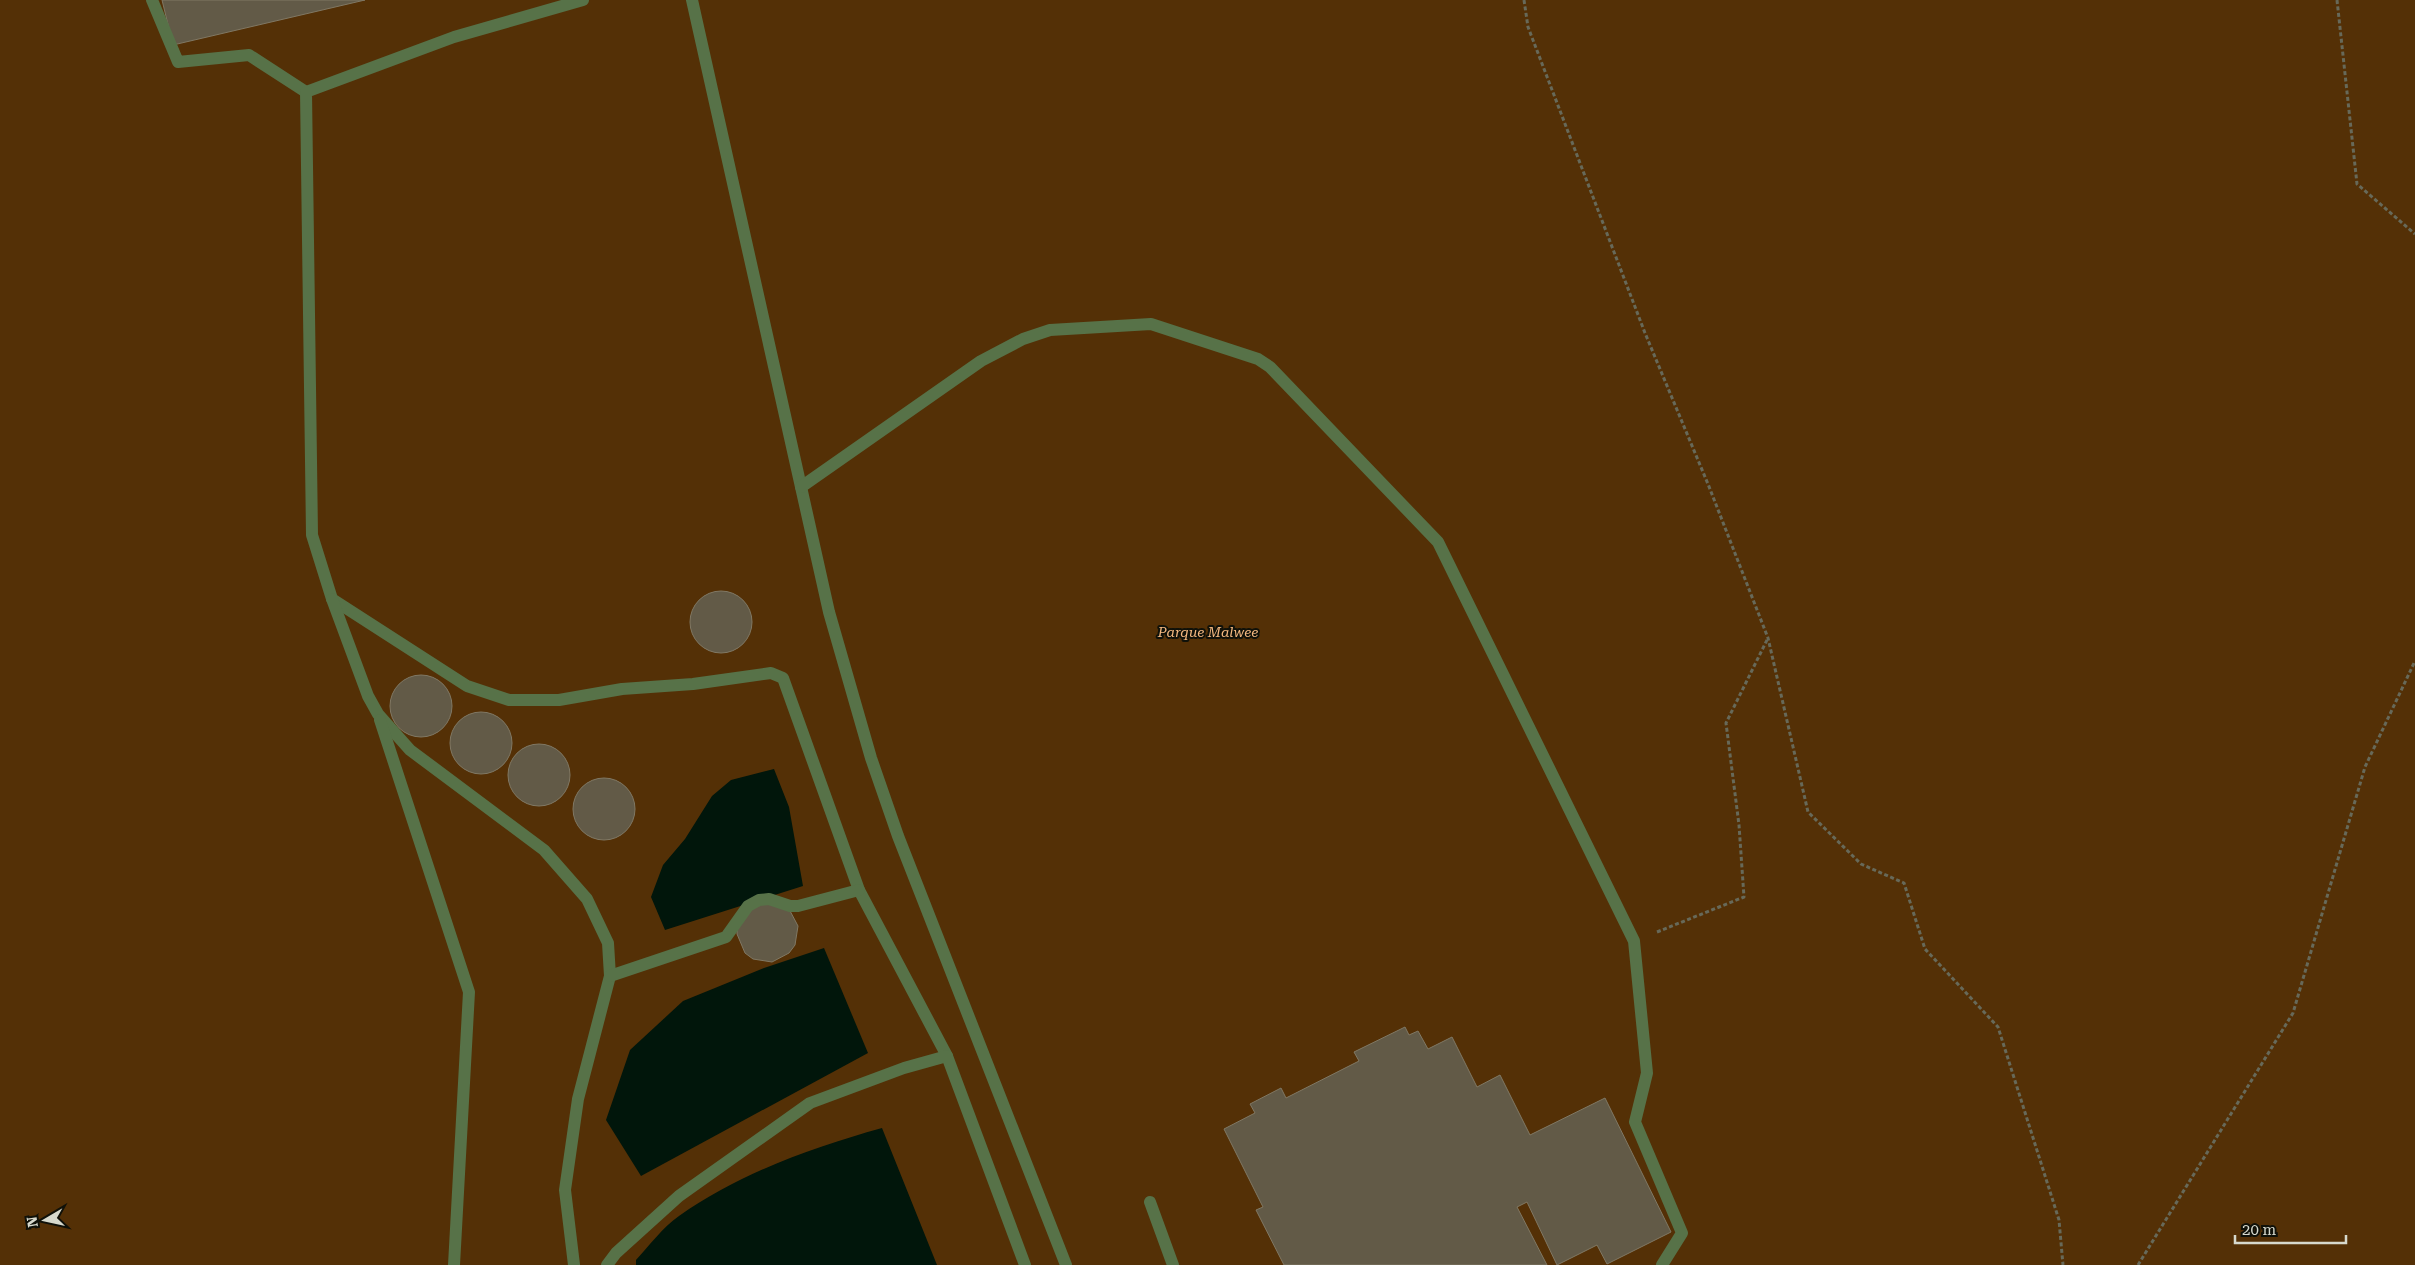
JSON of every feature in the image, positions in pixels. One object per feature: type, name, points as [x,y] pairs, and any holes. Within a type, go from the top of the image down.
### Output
[{"type":"lane","points":[[152,0],[178,62],[248,55],[306,92]]},
{"type":"lane","points":[[306,92],[454,37],[583,0]]},
{"type":"lane","points":[[692,0],[828,612],[871,758],[898,836],[1066,1265]]},
{"type":"lane","points":[[306,92],[312,536],[332,599],[368,696],[378,714],[469,992],[454,1265]]},
{"type":"lane","points":[[801,487],[981,361],[1022,339],[1050,330],[1151,324],[1258,359],[1270,367],[1438,542],[1634,941],[1647,1072],[1635,1122],[1682,1233],[1662,1265]]},
{"type":"lane","points":[[332,599],[467,686],[508,700],[558,700],[622,689],[693,684],[771,673],[783,678],[860,890],[947,1056],[1024,1265]]},
{"type":"lane","points":[[378,714],[410,750],[544,850],[587,898],[608,943],[610,976],[578,1099],[565,1190],[574,1265]]},
{"type":"lane","points":[[610,976],[726,937],[748,906],[759,900],[769,899],[790,906],[798,906],[860,890]]},
{"type":"lane","points":[[607,1265],[616,1253],[679,1196],[810,1103],[904,1068],[947,1056]]},
{"type":"lane","points":[[1150,1202],[1172,1265]]},
{"type":"path","points":[[1524,0],[1528,27],[1642,324],[1708,484],[1768,638],[1808,812],[1861,864],[1904,883],[1925,949],[1998,1027],[2059,1220],[2063,1265]]},
{"type":"path","points":[[2337,0],[2357,184],[2415,234]]},
{"type":"path","points":[[1634,941],[1744,897],[1739,825],[1726,723],[1768,638]]},
{"type":"path","points":[[2138,1265],[2293,1014],[2365,767],[2415,661]]},
{"type":"green space","name":"Parque Malwee","points":[[0,0],[2415,0],[2415,1265],[0,1265]]},
{"type":"shaded area","points":[[774,769],[789,807],[803,886],[665,930],[651,897],[663,865],[685,839],[712,796],[731,780]]},
{"type":"shaded area","points":[[824,948],[868,1053],[641,1176],[606,1120],[630,1050],[683,1001],[764,968]]},
{"type":"shaded area","points":[[882,1128],[937,1265],[636,1265],[636,1260],[673,1220],[726,1187],[803,1153]]},
{"type":"building","points":[[162,0],[365,0],[173,45]]},
{"type":"building","points":[[721,591],[733,594],[743,600],[749,610],[752,622],[749,634],[743,644],[733,650],[721,653],[709,650],[699,644],[693,634],[690,622],[693,610],[699,600],[709,594]]},
{"type":"building","points":[[421,675],[433,678],[443,684],[449,694],[452,706],[449,718],[443,728],[433,734],[421,737],[409,734],[399,728],[393,718],[390,706],[393,694],[399,684],[409,678]]},
{"type":"building","points":[[481,712],[493,715],[503,721],[509,731],[512,743],[509,755],[503,765],[493,771],[481,774],[469,771],[459,765],[453,755],[450,743],[453,731],[459,721],[469,715]]},
{"type":"building","points":[[539,744],[551,747],[561,753],[567,763],[570,775],[567,787],[561,797],[551,803],[539,806],[527,803],[517,797],[511,787],[508,775],[511,763],[517,753],[527,747]]},
{"type":"building","points":[[604,778],[616,781],[626,787],[632,797],[635,809],[632,821],[626,831],[616,837],[604,840],[592,837],[582,831],[576,821],[573,809],[576,797],[582,787],[592,781]]},
{"type":"building","points":[[760,901],[789,909],[798,926],[795,945],[789,953],[772,962],[753,959],[745,953],[737,934],[737,923]]},
{"type":"building","points":[[1405,1027],[1409,1035],[1418,1031],[1428,1049],[1452,1037],[1477,1087],[1500,1075],[1530,1135],[1605,1098],[1671,1232],[1607,1264],[1597,1245],[1557,1265],[1527,1202],[1517,1207],[1547,1265],[1284,1265],[1256,1210],[1263,1207],[1224,1129],[1255,1113],[1250,1104],[1281,1088],[1286,1098],[1359,1061],[1354,1052]]}]
